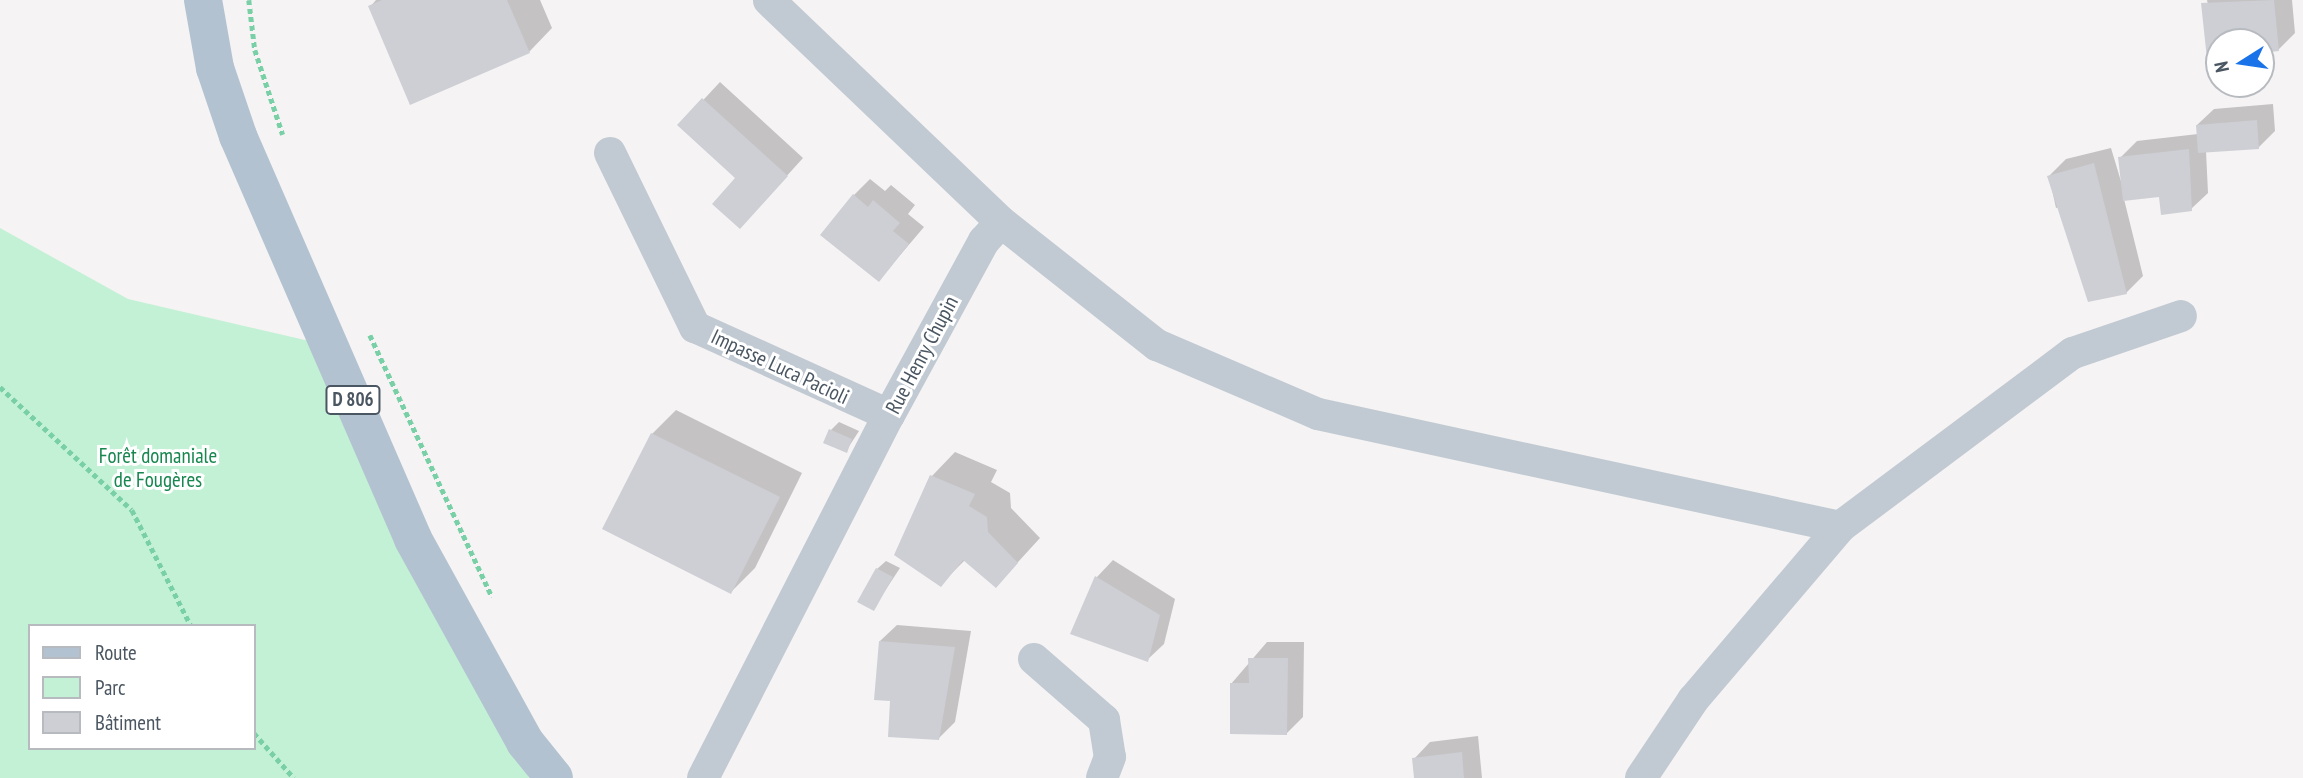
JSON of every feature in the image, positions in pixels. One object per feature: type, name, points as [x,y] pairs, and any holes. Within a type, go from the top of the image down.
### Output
[{"type":"main road","name":"D 806","points":[[203,0],[215,68],[238,136],[413,539],[526,742],[554,778]]},
{"type":"street","points":[[769,0],[1001,222],[1157,345],[1318,414],[1840,527]]},
{"type":"street","name":"Impasse Luca Pacioli","points":[[610,153],[695,327],[889,415]]},
{"type":"street","name":"Rue Henry Chupin","points":[[703,778],[889,415],[984,241],[1001,222]]},
{"type":"street","points":[[1641,778],[1693,700],[1840,527],[2073,353],[2181,316]]},
{"type":"street","points":[[1034,659],[1104,720],[1110,757],[1101,778]]},
{"type":"path","points":[[249,0],[256,50],[285,139]]},
{"type":"path","points":[[366,327],[499,611]]},
{"type":"path","points":[[0,387],[132,510],[190,624]]},
{"type":"path","points":[[256,735],[294,778]]},
{"type":"green space","name":"Forêt domaniale de Fougères","points":[[0,228],[128,299],[344,349],[529,778],[0,778]]},
{"type":"building","points":[[382,0],[507,0],[530,53],[410,105],[368,6]]},
{"type":"building","points":[[2274,0],[2279,51],[2275,51],[2275,28],[2205,28],[2205,40],[2201,3]]},
{"type":"building","points":[[702,98],[788,176],[740,229],[712,204],[735,178],[677,125]]},
{"type":"building","points":[[2257,120],[2259,149],[2198,153],[2196,125]]},
{"type":"building","points":[[2189,149],[2192,211],[2161,215],[2159,197],[2123,201],[2118,157]]},
{"type":"building","points":[[2094,163],[2127,294],[2088,302],[2047,176]]},
{"type":"building","points":[[853,194],[868,207],[873,200],[900,223],[893,231],[909,244],[879,282],[820,235]]},
{"type":"building","points":[[829,429],[852,439],[847,453],[823,443]]},
{"type":"building","points":[[651,433],[780,497],[731,594],[602,529]]},
{"type":"building","points":[[930,475],[975,494],[969,506],[987,517],[988,532],[1018,563],[996,588],[963,560],[941,587],[894,555]]},
{"type":"building","points":[[876,568],[893,577],[874,611],[857,602]]},
{"type":"building","points":[[1095,576],[1160,615],[1148,662],[1070,634]]},
{"type":"building","points":[[879,641],[955,647],[939,740],[888,737],[890,701],[874,700]]},
{"type":"building","points":[[1248,658],[1288,658],[1287,735],[1230,734],[1230,683],[1249,683]]},
{"type":"building","points":[[1462,752],[1464,778],[1414,778],[1412,758]]}]
